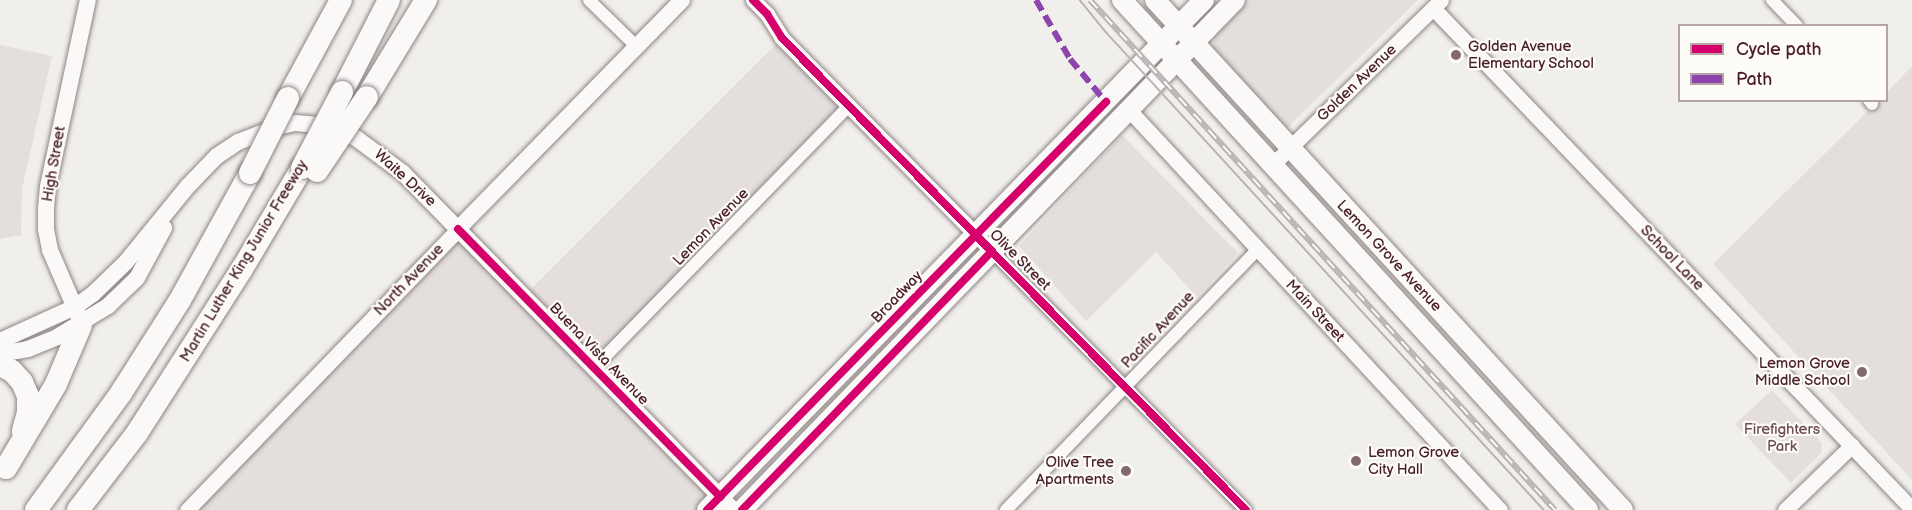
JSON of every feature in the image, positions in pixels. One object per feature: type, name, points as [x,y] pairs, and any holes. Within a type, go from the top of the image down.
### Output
[{"type":"highway","points":[[288,98],[326,0]]},
{"type":"highway","points":[[36,510],[121,393],[174,309],[250,173],[341,0]]},
{"type":"highway","name":"Martin Luther King Junior Freeway","points":[[78,510],[137,433],[279,207],[309,170],[342,92],[389,0]]},
{"type":"highway","points":[[309,170],[367,97],[426,0]]},
{"type":"highway","points":[[3,473],[56,384],[78,316]]},
{"type":"highway","points":[[0,365],[12,371],[22,382],[28,396],[28,412],[22,432],[3,473]]},
{"type":"main road","name":"High Street","points":[[78,316],[50,250],[46,229],[46,209],[48,186],[88,0]]},
{"type":"main road","name":"North Avenue","points":[[458,229],[682,0]]},
{"type":"main road","name":"Lemon Grove Avenue","points":[[1122,0],[1588,510]]},
{"type":"main road","name":"Lemon Grove Avenue","points":[[1155,0],[1623,510]]},
{"type":"main road","name":"Broadway","points":[[720,506],[976,235],[1204,0]]},
{"type":"main road","points":[[742,510],[1235,0]]},
{"type":"main road","name":"Waite Drive","points":[[0,341],[78,316],[124,294],[137,278],[188,186],[217,156],[238,142],[295,123],[316,125],[356,138],[388,160],[458,229]]},
{"type":"main road","name":"Buena Vista Avenue","points":[[458,229],[594,368],[720,506]]},
{"type":"main road","name":"Waite Drive","points":[[0,354],[28,349],[78,316]]},
{"type":"street","points":[[589,0],[638,47]]},
{"type":"street","name":"Olive Street","points":[[753,0],[767,14],[782,38],[1246,510]]},
{"type":"street","points":[[1772,0],[1795,24]]},
{"type":"street","name":"Golden Avenue","points":[[1272,165],[1437,4]]},
{"type":"street","name":"School Lane","points":[[1437,4],[1912,509]]},
{"type":"street","name":"Lemon Avenue","points":[[594,368],[849,106]]},
{"type":"street","name":"Main Street","points":[[1130,111],[1500,510]]},
{"type":"street","name":"North Avenue","points":[[187,510],[458,229]]},
{"type":"street","name":"Pacific Avenue","points":[[1006,510],[1258,249]]},
{"type":"street","points":[[1785,510],[1852,445]]},
{"type":"shaded area","points":[[1248,0],[1418,0],[1286,129],[1213,47],[1214,36]]},
{"type":"shaded area","points":[[782,38],[849,105],[594,360],[527,293]]},
{"type":"shaded area","name":"Lemon Grove Middle School","points":[[1912,66],[1912,480],[1713,264],[1877,102],[1888,102],[1888,91]]},
{"type":"shaded area","points":[[1122,135],[1238,253],[1197,297],[1156,252],[1086,321],[1019,246]]},
{"type":"shaded area","points":[[460,233],[716,496],[703,510],[189,510]]},
{"type":"green space","points":[[0,45],[52,56],[22,189],[21,235],[0,239]]},
{"type":"green space","points":[[1912,76],[1912,82],[1840,151],[1829,168],[1828,186],[1833,198],[1861,227],[1876,232],[1891,231],[1912,216],[1912,223],[1897,234],[1871,238],[1857,232],[1829,203],[1823,183],[1823,171],[1833,151],[1885,102],[1888,102],[1888,99]]},
{"type":"green space","name":"Firefighters Park","points":[[1772,390],[1822,443],[1821,453],[1791,483],[1735,424]]},
{"type":"tram line","points":[[1080,0],[1106,32],[1544,510]]},
{"type":"railway","points":[[1090,0],[1555,510]]},
{"type":"marked path","points":[[1036,0],[1070,59],[1106,102]]},
{"type":"cycle path","points":[[753,0],[767,14],[782,38],[1246,510]]},
{"type":"cycle path","points":[[707,510],[1106,102]]},
{"type":"cycle path","points":[[458,229],[720,497]]},
{"type":"cycle path","points":[[742,510],[992,251]]},
{"type":"place","name":"Golden Avenue Elementary School","points":[[1456,55]]},
{"type":"place","name":"Lemon Grove Middle School","points":[[1862,372]]},
{"type":"place","name":"Lemon Grove City Hall","points":[[1356,461]]},
{"type":"place","name":"Olive Tree Apartments","points":[[1126,471]]}]
